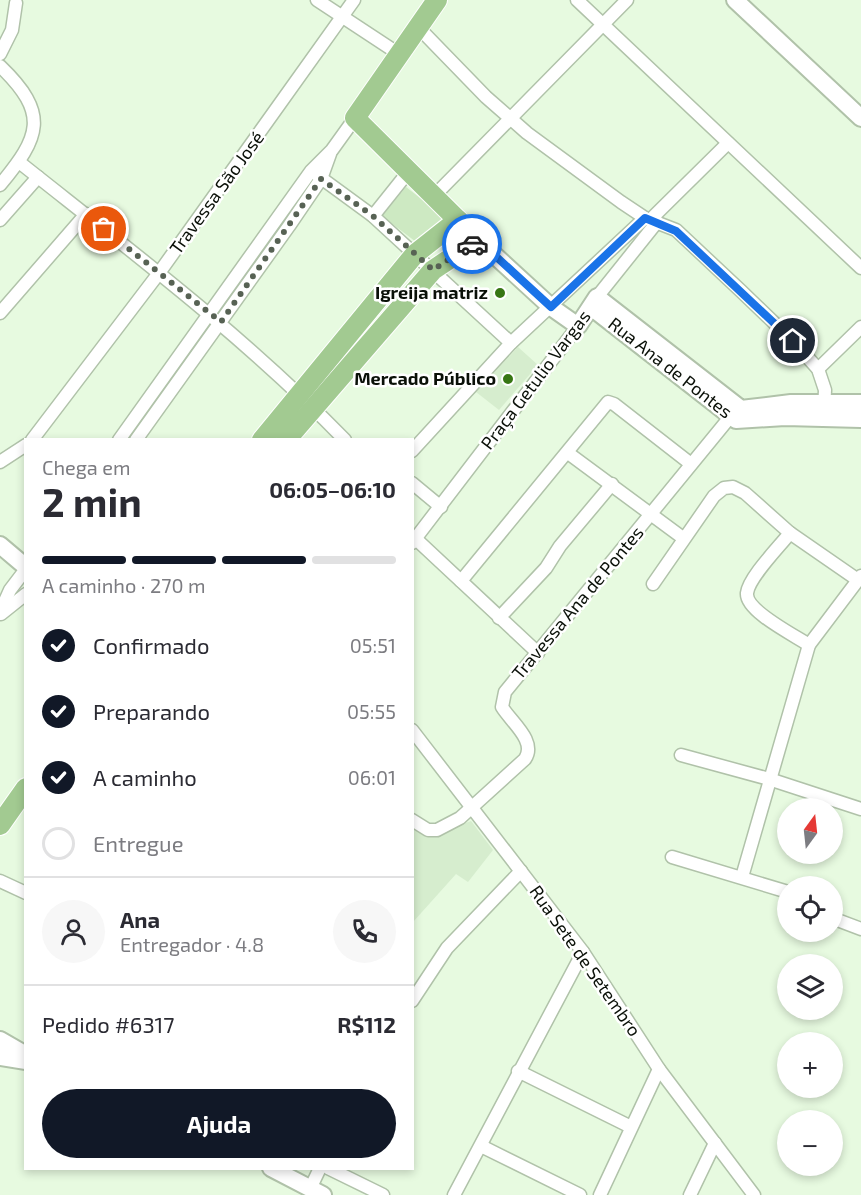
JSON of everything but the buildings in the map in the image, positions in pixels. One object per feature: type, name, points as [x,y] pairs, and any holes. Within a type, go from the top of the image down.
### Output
[{"type":"main road","points":[[437,0],[355,118],[478,240],[551,307],[578,326]]},
{"type":"main road","points":[[735,0],[861,118]]},
{"type":"main road","points":[[287,438],[307,400],[415,254],[458,220]]},
{"type":"main road","points":[[264,438],[307,400],[433,270],[478,240]]},
{"type":"main road","name":"Praça Getulio Vargas","points":[[578,326],[594,302]]},
{"type":"main road","name":"Rua Ana de Pontes","points":[[594,302],[639,327],[734,413],[770,404],[824,410],[861,419]]},
{"type":"main road","name":"Rua Ana de Pontes","points":[[824,410],[861,403]]},
{"type":"main road","points":[[0,545],[24,566]]},
{"type":"main road","points":[[0,825],[24,791]]},
{"type":"main road","points":[[0,1040],[24,1054]]},
{"type":"main road","points":[[0,1057],[24,1061]]},
{"type":"main road","points":[[275,1170],[316,1192]]},
{"type":"street","points":[[317,0],[399,54]]},
{"type":"street","name":"Travessa São José","points":[[34,438],[159,273],[354,0]]},
{"type":"street","points":[[577,0],[861,267]]},
{"type":"street","points":[[434,196],[627,0]]},
{"type":"street","points":[[0,54],[12,30],[16,3]]},
{"type":"street","points":[[418,27],[511,119],[577,170],[651,220],[676,231],[793,341],[818,369],[825,390],[824,410]]},
{"type":"street","points":[[0,66],[22,87],[29,103],[34,131],[31,143],[0,185]]},
{"type":"street","points":[[137,438],[221,322],[355,118]]},
{"type":"street","name":"Praça Getulio Vargas","points":[[414,450],[512,343],[651,220],[728,143]]},
{"type":"street","points":[[19,162],[221,322],[307,400],[343,438]]},
{"type":"street","points":[[373,216],[409,171]]},
{"type":"street","points":[[316,175],[373,216],[512,343]]},
{"type":"street","points":[[120,438],[209,314],[316,175]]},
{"type":"street","points":[[0,220],[38,177]]},
{"type":"street","points":[[0,313],[86,214]]},
{"type":"street","name":"Praça Getulio Vargas","points":[[594,302],[651,220]]},
{"type":"street","name":"Praça Getulio Vargas","points":[[415,541],[578,326]]},
{"type":"street","points":[[818,369],[861,327]]},
{"type":"street","points":[[461,581],[608,402],[614,404],[691,464]]},
{"type":"street","name":"Travessa Ana de Pontes","points":[[476,802],[527,756],[528,743],[505,712],[501,702],[505,692],[734,413]]},
{"type":"street","points":[[0,471],[5,459],[24,447]]},
{"type":"street","points":[[568,453],[683,538]]},
{"type":"street","points":[[499,618],[546,568],[560,546],[612,484]]},
{"type":"street","points":[[414,485],[441,507]]},
{"type":"street","points":[[652,584],[714,496],[724,488],[734,487],[756,501],[790,534],[859,578],[810,645],[742,877]]},
{"type":"street","points":[[790,534],[750,586],[748,599],[751,606],[768,619],[810,645]]},
{"type":"street","points":[[415,541],[538,653]]},
{"type":"street","points":[[0,614],[5,588],[24,570]]},
{"type":"street","points":[[5,588],[24,593]]},
{"type":"street","points":[[0,614],[24,596]]},
{"type":"street","name":"Rua Sete de Setembro","points":[[414,732],[476,802],[521,872],[583,952],[659,1069],[754,1195]]},
{"type":"street","points":[[681,755],[769,779],[861,809]]},
{"type":"street","points":[[414,822],[424,829],[435,830],[460,818],[476,802]]},
{"type":"street","points":[[672,857],[777,888]]},
{"type":"street","points":[[414,998],[447,948],[521,872]]},
{"type":"street","points":[[0,881],[24,892]]},
{"type":"street","points":[[843,922],[861,929]]},
{"type":"street","points":[[454,1195],[583,952]]},
{"type":"street","points":[[600,1195],[659,1069]]},
{"type":"street","points":[[518,1071],[631,1127]]},
{"type":"street","points":[[690,1195],[715,1143]]},
{"type":"street","points":[[481,1146],[580,1195]]},
{"type":"street","points":[[316,1192],[320,1170]]},
{"type":"street","points":[[332,1170],[383,1195]]},
{"type":"shaded area","points":[[406,187],[447,219],[424,248],[382,216]]},
{"type":"shaded area","name":"Mercado Público","points":[[518,347],[538,365],[499,410],[476,392]]},
{"type":"shaded area","points":[[471,821],[493,850],[468,882],[456,874],[414,921],[414,830],[426,837]]},
{"type":"way so far","points":[[104,229],[221,322],[321,179],[373,216],[433,270],[472,244]]},
{"type":"place","name":"Igreija matriz","points":[[500,293]]},
{"type":"place","name":"Mercado Público","points":[[508,379]]},
{"type":"route","points":[[472,244],[478,240],[551,307],[645,218],[676,231],[793,341]]}]
